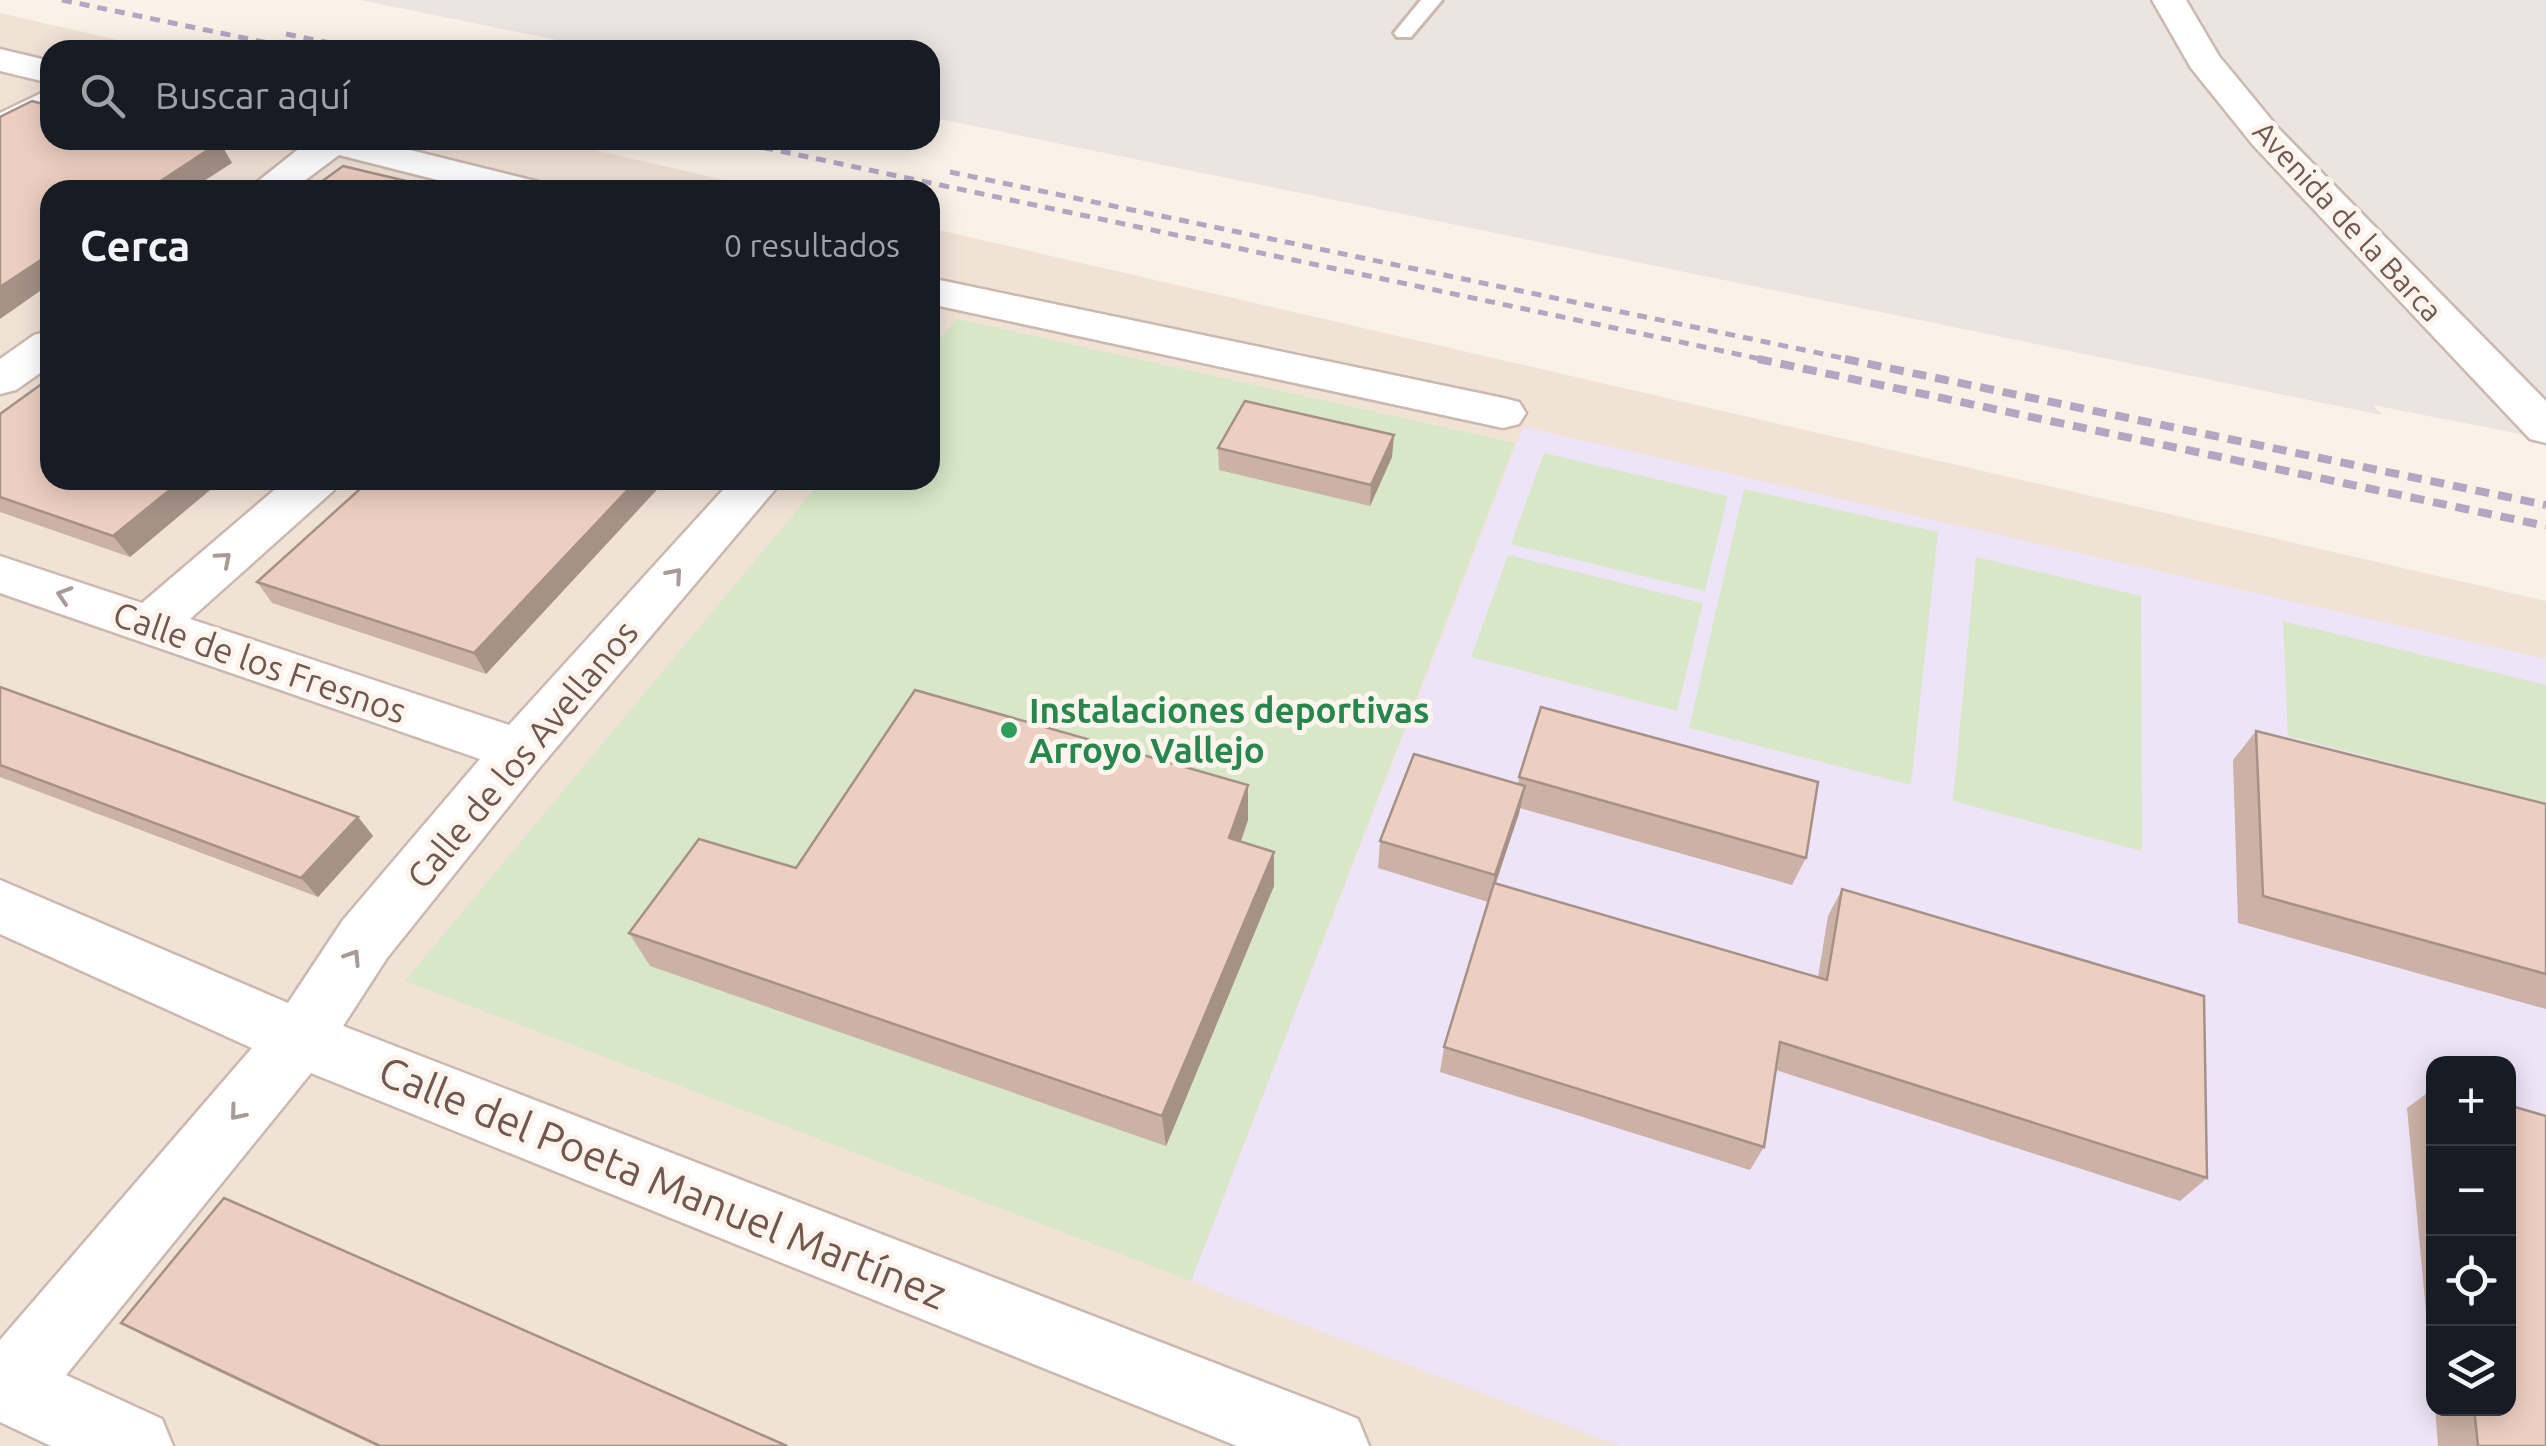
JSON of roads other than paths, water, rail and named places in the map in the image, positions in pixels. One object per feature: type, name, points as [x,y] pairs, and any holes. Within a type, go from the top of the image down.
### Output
[{"type":"street","name":"Avenida de la Barca","points":[[2169,0],[2204,60],[2266,137],[2544,426]]},
{"type":"street","points":[[0,60],[40,70]]},
{"type":"street","points":[[0,128],[40,106]]},
{"type":"street","points":[[279,180],[317,150]]},
{"type":"street","points":[[364,150],[484,180]]},
{"type":"street","points":[[940,292],[1503,414]]},
{"type":"street","points":[[0,380],[40,351]]},
{"type":"street","points":[[151,624],[305,490]]},
{"type":"street","name":"Calle de los Avellanos","points":[[4,1385],[300,1039],[364,939],[520,752],[750,490]]},
{"type":"street","name":"Calle de los Fresnos","points":[[0,574],[520,752]]},
{"type":"street","name":"Calle del Poeta Manuel Martínez","points":[[0,906],[300,1039],[1331,1446]]},
{"type":"street","points":[[4,1385],[135,1446]]},
{"type":"lane","points":[[1404,33],[1432,0]]},
{"type":"railway","points":[[62,0],[254,40]]},
{"type":"railway","points":[[286,34],[315,40]]},
{"type":"railway","points":[[775,150],[917,180]]},
{"type":"railway","points":[[950,172],[1857,361]]},
{"type":"railway","points":[[940,185],[1770,361]]},
{"type":"railway","points":[[1758,359],[2546,526]]},
{"type":"railway","points":[[1845,359],[2546,505]]},
{"type":"place","name":"Instalaciones deportivas Arroyo Vallejo","points":[[1009,730]]}]
